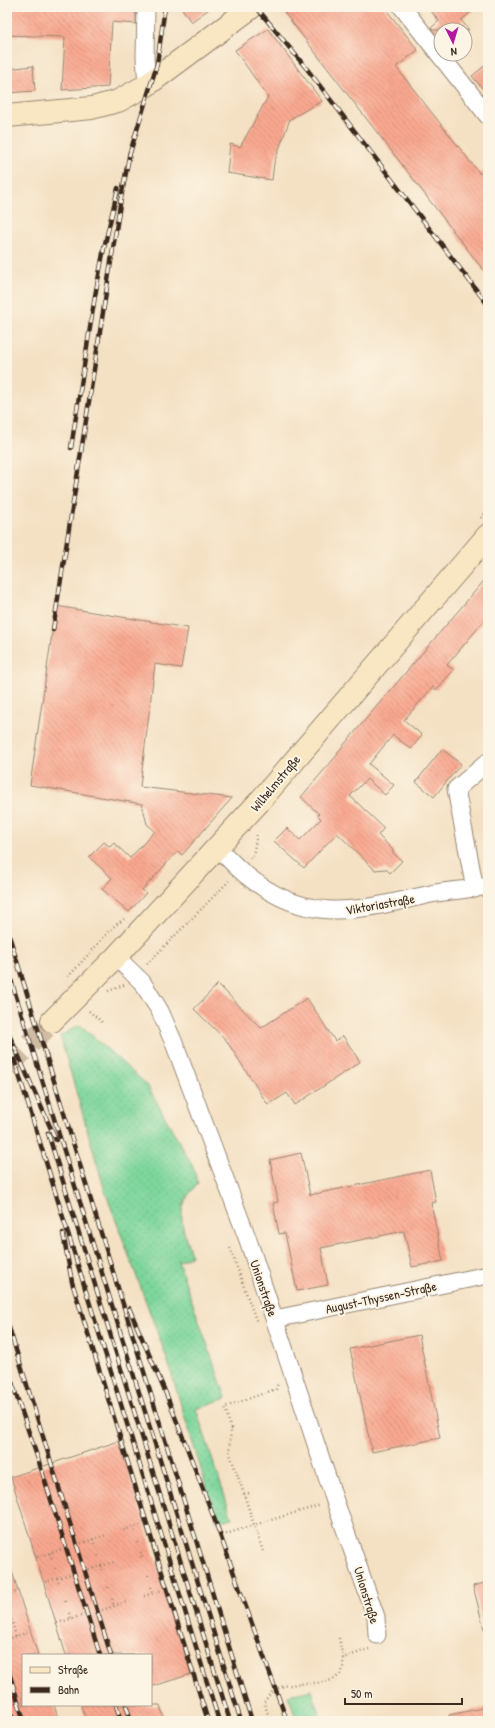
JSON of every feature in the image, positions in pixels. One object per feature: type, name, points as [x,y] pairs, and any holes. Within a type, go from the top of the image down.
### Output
[{"type":"main road","points":[[7,116],[92,108],[118,101],[147,85],[252,7]]},
{"type":"main road","name":"Wilhelmstraße","points":[[52,1021],[116,957],[218,848],[488,535]]},
{"type":"street","points":[[146,7],[145,57],[147,85]]},
{"type":"street","points":[[402,7],[488,116]]},
{"type":"street","points":[[481,887],[456,789],[488,762]]},
{"type":"street","name":"Viktoriastraße","points":[[218,848],[246,875],[278,897],[305,907],[332,911],[367,908],[444,892],[481,887]]},
{"type":"street","name":"Unionstraße","points":[[116,957],[142,982],[160,1010],[248,1240],[335,1501],[376,1617],[377,1636]]},
{"type":"street","name":"August-Thyssen-Straße","points":[[275,1319],[488,1275]]},
{"type":"path","points":[[230,1248],[257,1323]]},
{"type":"path","points":[[263,1551],[229,1451],[231,1430],[224,1407],[276,1389],[278,1383],[276,1376]]},
{"type":"path","points":[[231,1430],[235,1428]]},
{"type":"path","points":[[244,1494],[249,1493]]},
{"type":"path","points":[[226,1534],[335,1501]]},
{"type":"path","points":[[124,1530],[143,1524]]},
{"type":"path","points":[[133,1527],[135,1533]]},
{"type":"path","points":[[81,1543],[106,1535]]},
{"type":"path","points":[[93,1539],[95,1546]]},
{"type":"path","points":[[37,1556],[63,1549]]},
{"type":"path","points":[[141,1552],[142,1558]]},
{"type":"path","points":[[50,1553],[52,1559]]},
{"type":"path","points":[[89,1569],[114,1562]]},
{"type":"path","points":[[101,1566],[102,1570]]},
{"type":"path","points":[[45,1582],[72,1574]]},
{"type":"path","points":[[57,1578],[59,1583]]},
{"type":"path","points":[[151,1587],[153,1593]]},
{"type":"path","points":[[144,1596],[163,1590]]},
{"type":"path","points":[[7,1595],[16,1592]]},
{"type":"path","points":[[112,1599],[114,1606]]},
{"type":"path","points":[[102,1610],[126,1602]]},
{"type":"path","points":[[8,1608],[16,1636]]},
{"type":"path","points":[[69,1613],[71,1619]]},
{"type":"path","points":[[57,1623],[84,1615]]},
{"type":"path","points":[[7,1639],[29,1632]]},
{"type":"path","points":[[343,1658],[371,1648],[377,1636]]},
{"type":"path","points":[[270,1721],[264,1702],[271,1692],[289,1685],[320,1683],[336,1678],[343,1670],[343,1658],[339,1638]]},
{"type":"green space","points":[[80,1025],[147,1085],[193,1167],[198,1184],[185,1201],[182,1210],[183,1227],[192,1256],[178,1261],[226,1398],[196,1409],[232,1518],[217,1522],[166,1356],[105,1191],[60,1036]]},
{"type":"green space","points":[[312,1690],[321,1721],[297,1721],[288,1695]]},
{"type":"building","points":[[7,7],[136,7],[136,24],[112,22],[108,87],[62,90],[65,37],[7,35]]},
{"type":"building","points":[[181,7],[212,7],[191,22]]},
{"type":"building","points":[[292,7],[384,7],[418,50],[396,67],[480,174],[488,167],[488,276],[284,12]]},
{"type":"building","points":[[428,7],[478,7],[461,20],[463,22],[438,22],[439,21]]},
{"type":"building","points":[[268,29],[322,101],[290,119],[274,163],[272,180],[227,173],[230,144],[240,147],[268,97],[235,50]]},
{"type":"building","points":[[488,63],[488,95],[472,76]]},
{"type":"building","points":[[33,66],[35,91],[7,93],[7,69]]},
{"type":"building","points":[[488,576],[488,616],[447,665],[454,670],[436,690],[433,687],[404,720],[422,735],[411,749],[393,735],[369,764],[394,785],[385,795],[367,779],[350,796],[384,828],[378,835],[402,861],[390,873],[386,869],[375,870],[337,833],[304,868],[274,841],[287,828],[300,840],[321,819],[318,815],[319,814],[301,797]]},
{"type":"building","points":[[56,606],[188,628],[181,668],[155,664],[140,787],[232,798],[182,855],[178,851],[142,890],[146,893],[129,912],[102,889],[112,878],[89,857],[104,842],[110,847],[114,843],[130,858],[155,831],[147,824],[142,804],[30,785]]},
{"type":"building","points":[[442,749],[461,764],[434,797],[416,782]]},
{"type":"building","points":[[218,984],[261,1028],[307,998],[335,1041],[343,1036],[360,1062],[295,1105],[287,1093],[268,1105],[226,1040],[194,1009]]},
{"type":"building","points":[[301,1153],[310,1195],[430,1170],[436,1202],[431,1203],[443,1261],[412,1267],[404,1231],[321,1248],[328,1285],[297,1291],[285,1233],[279,1234],[273,1203],[278,1202],[270,1160]]},
{"type":"building","points":[[419,1335],[440,1438],[372,1452],[350,1349]]},
{"type":"building","points":[[119,1441],[191,1674],[152,1687],[152,1654],[66,1654],[11,1477]]},
{"type":"building","points":[[7,1565],[10,1565],[38,1654],[22,1654],[22,1706],[54,1706],[59,1721],[7,1721]]},
{"type":"building","points":[[488,1582],[488,1629],[484,1629],[473,1586]]},
{"type":"building","points":[[160,1705],[165,1721],[86,1721],[81,1706]]},
{"type":"building","points":[[488,1707],[488,1721],[450,1721],[449,1715]]},
{"type":"tunnel","points":[[7,1067],[52,1021]]},
{"type":"railway","points":[[129,156],[157,64],[165,7]]},
{"type":"railway","points":[[256,7],[307,69],[488,305]]},
{"type":"railway","points":[[53,630],[121,198],[130,152]]},
{"type":"railway","points":[[71,448],[95,296],[118,188]]},
{"type":"railway","points":[[7,929],[252,1721]]},
{"type":"railway","points":[[7,967],[241,1721]]},
{"type":"railway","points":[[7,1030],[56,1140]]},
{"type":"railway","points":[[11,1049],[219,1721]]},
{"type":"railway","points":[[48,1133],[230,1721]]},
{"type":"railway","points":[[63,1233],[72,1282],[208,1721]]},
{"type":"railway","points":[[129,1308],[167,1396],[214,1518],[287,1721]]},
{"type":"railway","points":[[7,1321],[111,1654]]},
{"type":"railway","points":[[7,1368],[39,1462],[100,1654]]},
{"type":"railway","points":[[7,1666],[24,1721]]},
{"type":"railway","points":[[7,1701],[13,1721]]},
{"type":"railway","points":[[116,1706],[121,1721]]},
{"type":"railway","points":[[126,1706],[131,1721]]}]
